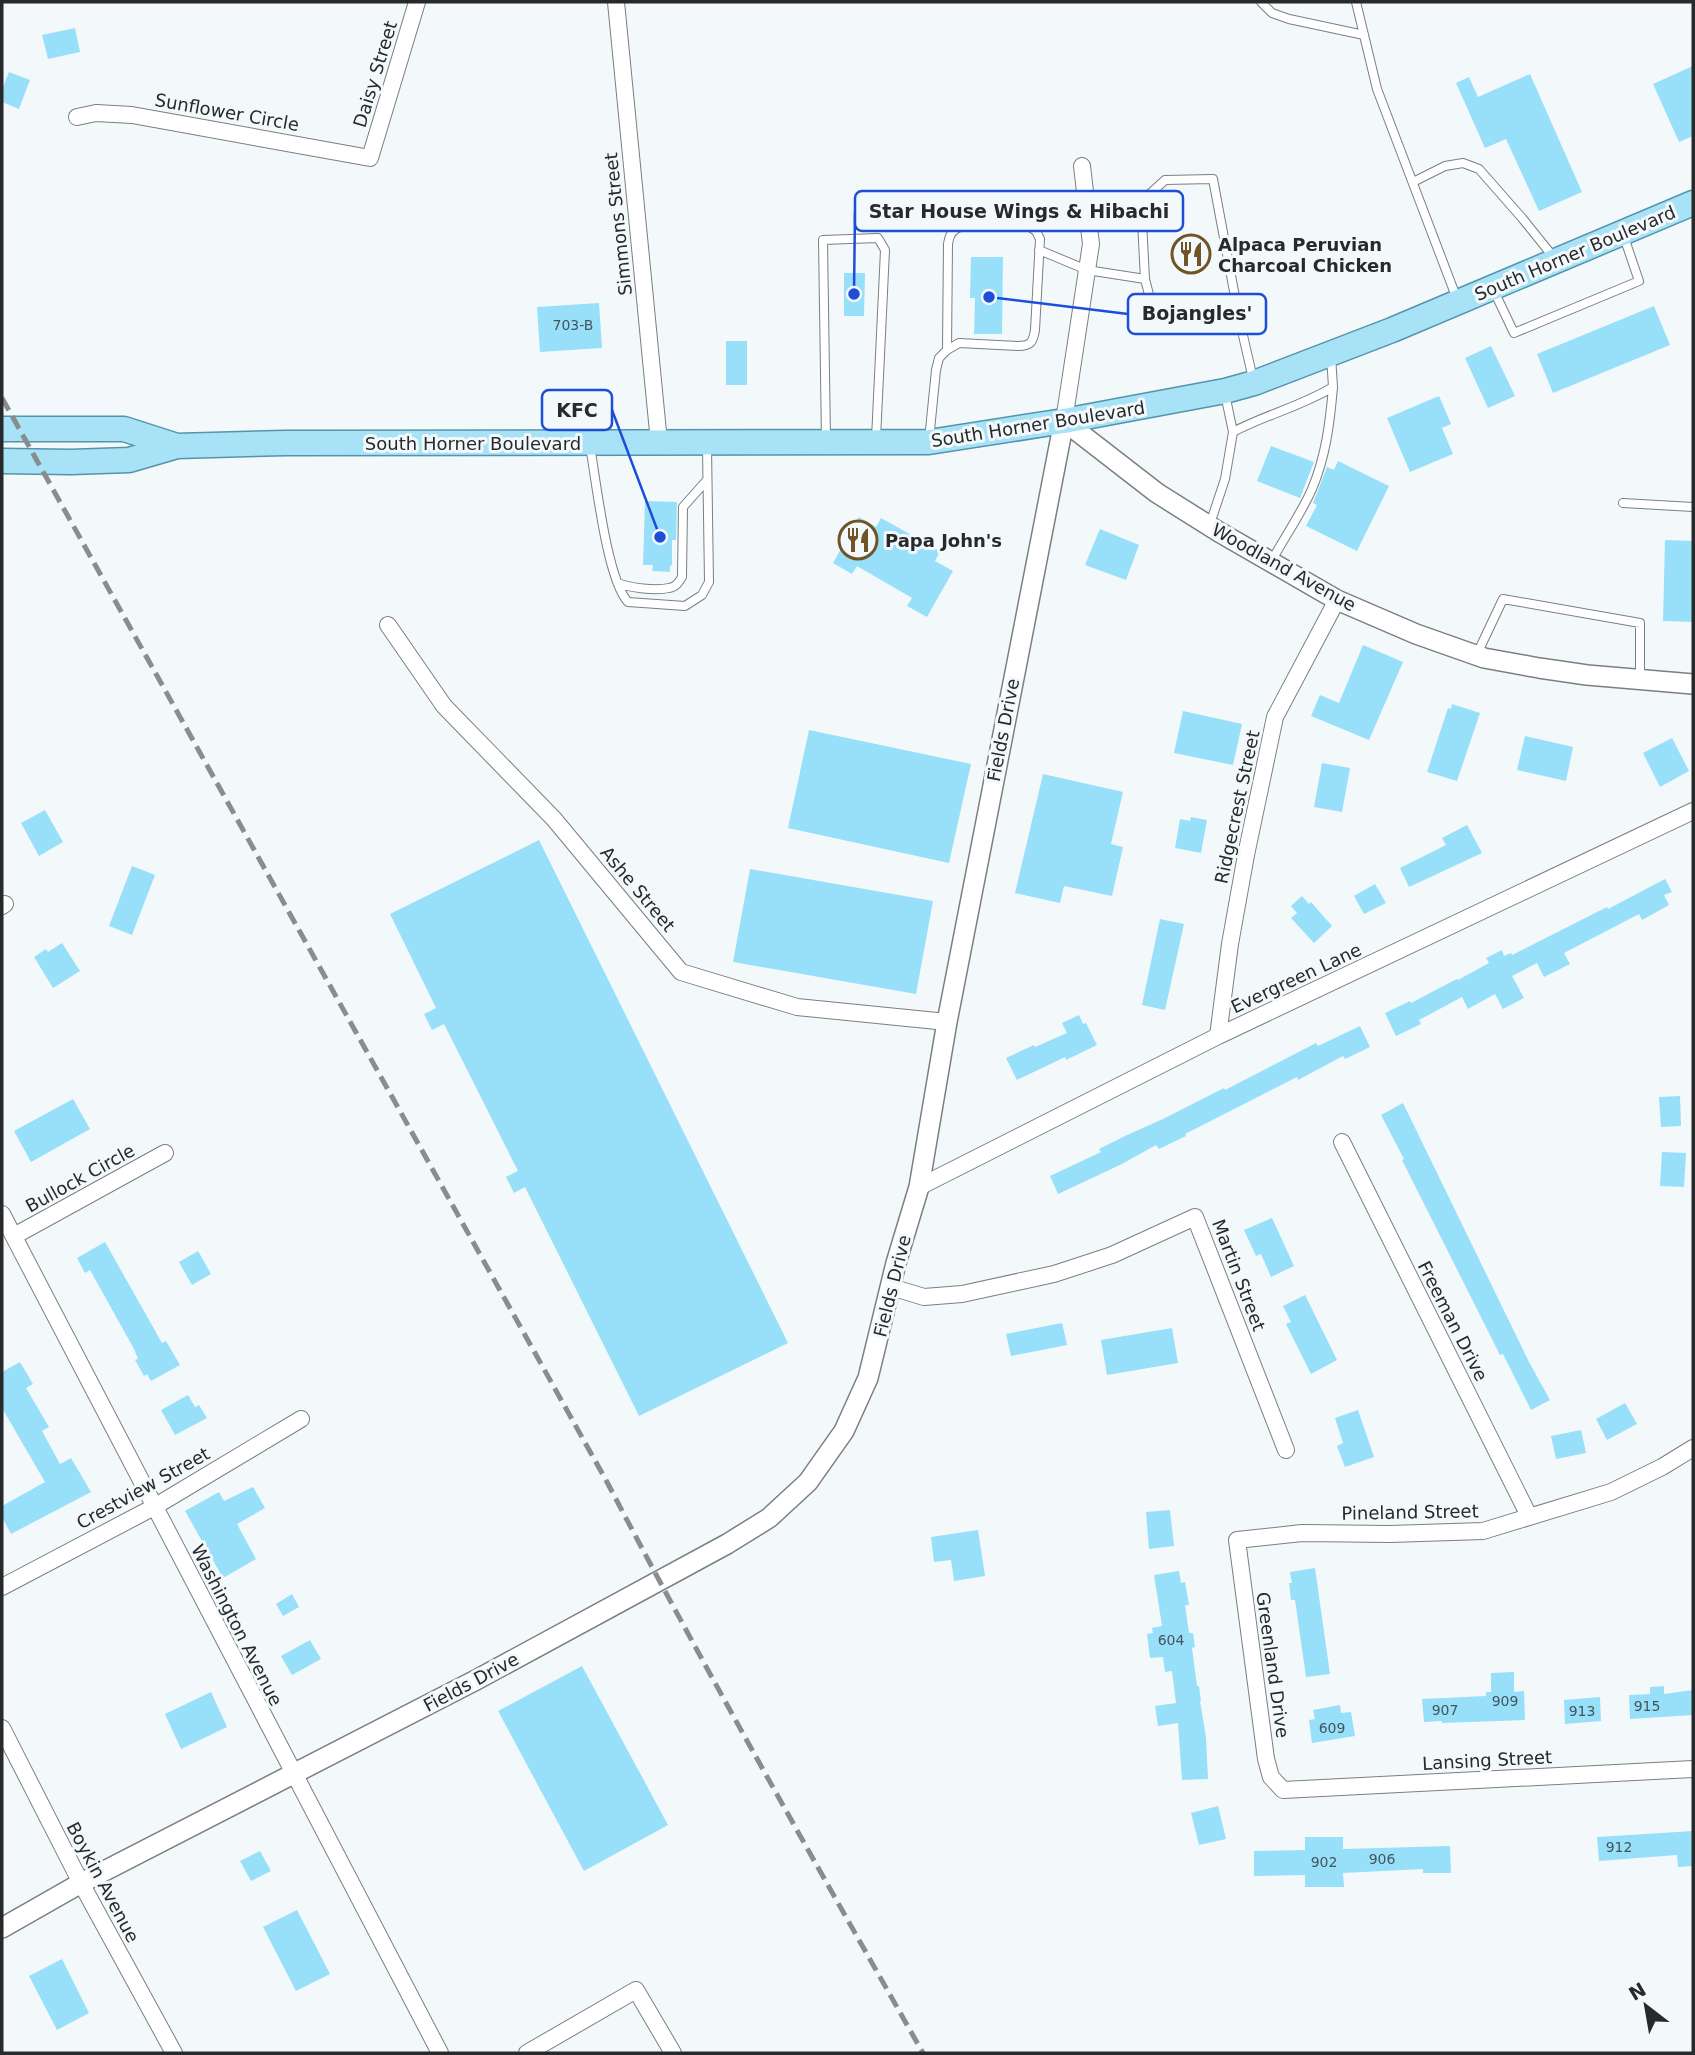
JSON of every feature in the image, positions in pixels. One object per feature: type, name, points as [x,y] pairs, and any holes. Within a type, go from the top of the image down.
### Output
[{"type":"main road","name":"South Horner Boulevard","points":[[2,461],[129,460],[177,446],[299,443],[929,442],[1065,421],[1225,391],[1254,383],[1458,302],[1693,203]]},
{"type":"main road","name":"South Horner Boulevard","points":[[2,429],[124,429],[177,446]]},
{"type":"street","name":"Daisy Street","points":[[370,158],[418,2]]},
{"type":"street","name":"Simmons Street","points":[[616,2],[659,442]]},
{"type":"street","name":"Sunflower Circle","points":[[77,117],[96,113],[132,115],[370,158]]},
{"type":"street","name":"Fields Drive","points":[[2,1928],[81,1883],[476,1680],[727,1544],[769,1518],[808,1482],[844,1431],[868,1378],[919,1187],[947,1022],[1065,421],[1091,244],[1083,166]]},
{"type":"street","name":"Woodland Avenue","points":[[1065,421],[1157,493],[1209,526],[1337,600],[1416,634],[1476,655],[1539,668],[1693,684]]},
{"type":"street","name":"Ridgecrest Street","points":[[1218,1036],[1234,919],[1275,717],[1337,600]]},
{"type":"street","name":"Ashe Street","points":[[388,625],[444,706],[554,819],[681,972],[797,1007],[947,1022]]},
{"type":"street","name":"Evergreen Lane","points":[[919,1187],[1218,1036],[1693,811]]},
{"type":"street","name":"Freeman Drive","points":[[1342,1142],[1530,1516]]},
{"type":"street","name":"Bullock Circle","points":[[14,1237],[165,1153]]},
{"type":"street","name":"Washington Avenue","points":[[2,1214],[440,2053]]},
{"type":"street","name":"Martin Street","points":[[891,1287],[924,1297],[937,1296],[962,1294],[1054,1274],[1112,1255],[1195,1217],[1286,1450]]},
{"type":"street","name":"Crestview Street","points":[[2,1587],[154,1507],[302,1419]]},
{"type":"street","name":"Pineland Street","points":[[1237,1540],[1302,1533],[1483,1531],[1611,1492],[1693,1448]]},
{"type":"street","name":"Greenland Drive","points":[[1237,1540],[1266,1759],[1270,1777],[1283,1790]]},
{"type":"street","name":"Boykin Avenue","points":[[2,1728],[81,1883],[174,2053]]},
{"type":"street","name":"Lansing Street","points":[[1283,1790],[1693,1769]]},
{"type":"street","points":[[527,2053],[636,1990],[673,2053]]},
{"type":"lane","points":[[1261,2],[1272,13],[1289,19],[1364,35]]},
{"type":"lane","points":[[1356,2],[1377,89],[1458,302]]},
{"type":"lane","points":[[1413,182],[1445,166],[1463,163],[1479,169],[1556,261]]},
{"type":"lane","points":[[1239,318],[1180,329],[1156,321],[1145,279],[1141,202],[1165,180],[1213,179],[1254,383]]},
{"type":"lane","points":[[929,442],[936,370],[939,358],[947,350],[959,343],[1027,346],[1033,341],[1040,239],[1036,231],[1030,227],[970,224],[956,229],[950,236],[947,350]]},
{"type":"lane","points":[[1492,288],[1514,333],[1639,281],[1623,233]]},
{"type":"lane","points":[[826,442],[822,240],[877,238],[885,250],[876,442]]},
{"type":"lane","points":[[1039,250],[1087,270],[1145,279]]},
{"type":"lane","points":[[1271,562],[1311,491],[1317,474],[1329,432],[1333,387],[1331,354]]},
{"type":"lane","points":[[1233,432],[1333,387]]},
{"type":"lane","points":[[1209,526],[1225,479],[1233,432],[1225,391]]},
{"type":"lane","points":[[590,443],[611,563],[622,595],[628,602],[685,606],[702,595],[709,582],[707,442]]},
{"type":"lane","points":[[618,583],[628,587],[670,588],[678,584],[682,577],[683,507],[707,480]]},
{"type":"lane","points":[[1623,503],[1693,507]]},
{"type":"lane","points":[[1476,655],[1503,599],[1640,623],[1640,680]]},
{"type":"building","points":[[75,28],[80,52],[48,59],[42,35]]},
{"type":"building","points":[[1693,66],[1693,136],[1679,142],[1653,84]]},
{"type":"building","points":[[9,72],[30,80],[19,109],[2,102],[2,90]]},
{"type":"building","points":[[1530,74],[1582,192],[1539,211],[1506,139],[1485,148],[1456,83],[1469,77],[1478,97]]},
{"type":"building","points":[[971,257],[1003,257],[1002,334],[974,334],[975,298],[970,298]]},
{"type":"building","points":[[844,273],[865,273],[864,316],[844,316]]},
{"type":"building","points":[[599,303],[602,348],[540,352],[537,307]]},
{"type":"building","points":[[1654,306],[1670,345],[1553,393],[1537,354]]},
{"type":"building","points":[[726,341],[747,341],[747,385],[726,385]]},
{"type":"building","points":[[1491,346],[1515,396],[1488,408],[1465,358]]},
{"type":"building","points":[[1439,396],[1451,424],[1442,428],[1453,454],[1410,472],[1387,418]]},
{"type":"building","points":[[1271,446],[1314,462],[1300,498],[1257,481]]},
{"type":"building","points":[[1338,461],[1389,486],[1357,551],[1306,526],[1317,505],[1313,503],[1327,467],[1334,470]]},
{"type":"building","points":[[645,501],[677,502],[676,540],[672,540],[670,572],[652,571],[653,565],[643,565]]},
{"type":"building","points":[[859,517],[876,527],[881,518],[940,551],[935,561],[953,571],[927,617],[907,606],[912,598],[857,566],[852,574],[833,563]]},
{"type":"building","points":[[1100,529],[1139,545],[1126,580],[1085,565]]},
{"type":"building","points":[[1665,540],[1693,541],[1693,622],[1663,621]]},
{"type":"building","points":[[1363,645],[1403,662],[1369,740],[1311,716],[1320,695],[1339,703]]},
{"type":"building","points":[[1452,704],[1480,713],[1457,781],[1427,772],[1448,708],[1451,709]]},
{"type":"building","points":[[1183,711],[1242,724],[1233,765],[1174,753]]},
{"type":"building","points":[[809,730],[971,764],[949,863],[788,828]]},
{"type":"building","points":[[1525,736],[1573,747],[1566,781],[1517,770]]},
{"type":"building","points":[[1672,738],[1689,771],[1660,787],[1643,753]]},
{"type":"building","points":[[1322,763],[1350,768],[1342,812],[1314,807]]},
{"type":"building","points":[[1043,774],[1123,792],[1111,844],[1123,847],[1112,896],[1064,886],[1060,903],[1015,893]]},
{"type":"building","points":[[45,810],[63,842],[39,856],[21,823]]},
{"type":"building","points":[[1191,817],[1207,820],[1201,853],[1175,848],[1180,819],[1190,821]]},
{"type":"building","points":[[1467,825],[1482,853],[1409,887],[1400,868],[1446,845],[1442,838]]},
{"type":"building","points":[[539,840],[788,1343],[639,1416],[525,1187],[514,1193],[506,1177],[518,1171],[444,1024],[432,1030],[424,1014],[436,1008],[390,914]]},
{"type":"building","points":[[132,866],[155,875],[132,935],[109,926]]},
{"type":"building","points":[[750,869],[933,901],[916,994],[733,962]]},
{"type":"building","points":[[1665,879],[1672,892],[1664,895],[1669,905],[1642,920],[1639,914],[1564,953],[1570,964],[1544,977],[1537,963],[1512,976],[1524,998],[1503,1009],[1495,994],[1468,1009],[1462,997],[1419,1020],[1421,1024],[1396,1036],[1385,1013],[1458,980],[1489,963],[1486,958],[1502,950],[1504,956],[1511,953],[1512,955]]},
{"type":"building","points":[[1375,884],[1386,903],[1364,914],[1354,896]]},
{"type":"building","points":[[1302,896],[1309,904],[1311,902],[1332,926],[1314,943],[1291,918],[1297,913],[1291,906]]},
{"type":"building","points":[[1160,919],[1184,924],[1165,1010],[1142,1005]]},
{"type":"building","points":[[62,943],[80,971],[53,988],[34,957]]},
{"type":"building","points":[[1079,1015],[1097,1045],[1017,1080],[1006,1058],[1067,1033],[1062,1023]]},
{"type":"building","points":[[1360,1026],[1370,1047],[1345,1059],[1343,1056],[1298,1080],[1297,1077],[1185,1134],[1186,1136],[1159,1149],[1156,1145],[1058,1194],[1050,1176],[1101,1152],[1099,1149],[1127,1135],[1224,1088],[1225,1090],[1316,1043],[1318,1046]]},
{"type":"building","points":[[1680,1096],[1681,1126],[1661,1127],[1659,1097]]},
{"type":"building","points":[[73,1099],[90,1129],[31,1162],[14,1131]]},
{"type":"building","points":[[1403,1103],[1550,1400],[1531,1410],[1503,1354],[1500,1355],[1381,1115]]},
{"type":"building","points":[[1662,1152],[1686,1153],[1684,1187],[1660,1186]]},
{"type":"building","points":[[1272,1218],[1294,1266],[1271,1277],[1261,1254],[1256,1256],[1244,1230]]},
{"type":"building","points":[[105,1242],[162,1343],[166,1341],[180,1365],[151,1381],[147,1374],[144,1376],[135,1360],[138,1359],[134,1349],[90,1270],[85,1273],[77,1258]]},
{"type":"building","points":[[198,1251],[211,1274],[192,1285],[179,1262]]},
{"type":"building","points":[[1305,1295],[1337,1360],[1311,1374],[1286,1324],[1291,1322],[1283,1306]]},
{"type":"building","points":[[1062,1323],[1067,1345],[1011,1356],[1006,1334]]},
{"type":"building","points":[[1172,1328],[1178,1363],[1107,1375],[1101,1340]]},
{"type":"building","points":[[20,1362],[33,1384],[26,1388],[49,1427],[42,1431],[60,1464],[71,1458],[91,1492],[11,1534],[2,1517],[2,1506],[45,1482],[2,1408],[2,1372]]},
{"type":"building","points":[[188,1395],[195,1407],[199,1405],[207,1418],[175,1435],[161,1410]]},
{"type":"building","points":[[1625,1403],[1637,1424],[1607,1440],[1596,1419]]},
{"type":"building","points":[[1358,1410],[1374,1457],[1345,1467],[1337,1446],[1343,1443],[1335,1418]]},
{"type":"building","points":[[1581,1430],[1586,1453],[1556,1459],[1551,1436]]},
{"type":"building","points":[[253,1487],[265,1508],[237,1524],[256,1559],[223,1578],[185,1511],[219,1492],[224,1501]]},
{"type":"building","points":[[1170,1510],[1174,1546],[1149,1549],[1146,1512]]},
{"type":"building","points":[[978,1530],[985,1576],[954,1581],[951,1560],[934,1562],[931,1537]]},
{"type":"building","points":[[1315,1568],[1330,1674],[1306,1677],[1295,1600],[1291,1600],[1289,1583],[1292,1583],[1290,1572]]},
{"type":"building","points":[[1179,1571],[1181,1583],[1185,1582],[1189,1605],[1185,1605],[1189,1633],[1193,1633],[1195,1647],[1192,1648],[1206,1737],[1208,1779],[1182,1780],[1178,1723],[1158,1726],[1155,1706],[1176,1703],[1172,1671],[1165,1672],[1163,1657],[1150,1658],[1147,1634],[1153,1633],[1152,1628],[1162,1626],[1154,1575]]},
{"type":"building","points":[[292,1594],[299,1607],[283,1616],[276,1604]]},
{"type":"building","points":[[310,1640],[321,1659],[292,1675],[281,1656]]},
{"type":"building","points":[[582,1666],[668,1825],[584,1871],[498,1711]]},
{"type":"building","points":[[1514,1672],[1514,1692],[1524,1691],[1525,1720],[1424,1722],[1422,1699],[1486,1696],[1486,1692],[1491,1692],[1491,1673]]},
{"type":"building","points":[[1664,1686],[1664,1694],[1693,1690],[1693,1715],[1630,1719],[1629,1695],[1650,1694],[1650,1687]]},
{"type":"building","points":[[211,1692],[227,1727],[181,1749],[165,1714]]},
{"type":"building","points":[[1600,1697],[1601,1721],[1565,1724],[1564,1700]]},
{"type":"building","points":[[1340,1705],[1341,1713],[1351,1712],[1355,1736],[1312,1743],[1309,1720],[1315,1719],[1313,1710]]},
{"type":"building","points":[[1218,1806],[1226,1839],[1199,1845],[1191,1813]]},
{"type":"building","points":[[1693,1831],[1693,1866],[1678,1867],[1677,1855],[1599,1861],[1597,1837]]},
{"type":"building","points":[[1305,1837],[1343,1837],[1343,1849],[1450,1846],[1451,1873],[1423,1873],[1423,1869],[1343,1873],[1344,1887],[1305,1887],[1305,1875],[1254,1876],[1254,1851],[1305,1850]]},
{"type":"building","points":[[260,1851],[271,1871],[251,1881],[240,1861]]},
{"type":"building","points":[[297,1910],[330,1974],[296,1991],[263,1927]]},
{"type":"building","points":[[62,1959],[89,2013],[57,2030],[29,1976]]},
{"type":"railway","points":[[2,398],[923,2053]]},
{"type":"place","name":"Alpaca Peruvian Charcoal Chicken","points":[[1191,254]]},
{"type":"place","name":"Star House Wings & Hibachi","points":[[854,294]]},
{"type":"place","name":"Bojangles'","points":[[989,297]]},
{"type":"place","name":"KFC","points":[[660,537]]},
{"type":"place","name":"Papa John's","points":[[858,540]]}]
